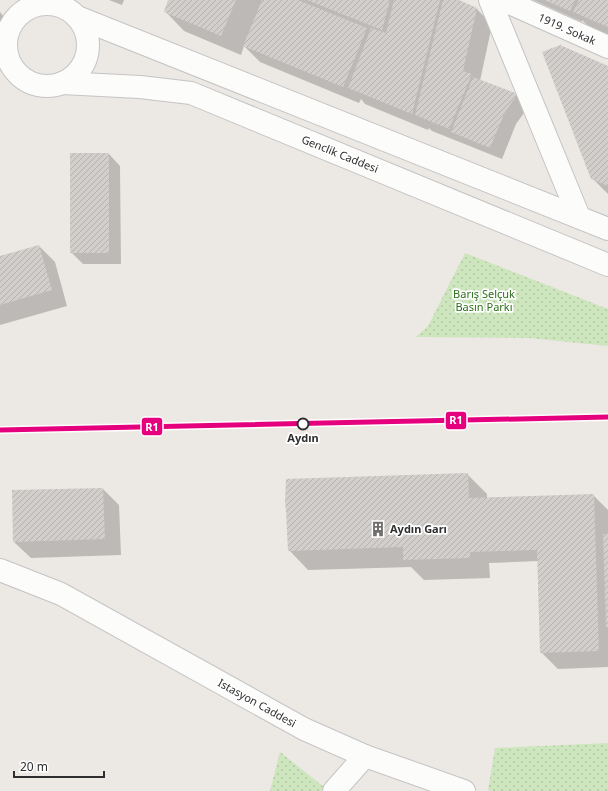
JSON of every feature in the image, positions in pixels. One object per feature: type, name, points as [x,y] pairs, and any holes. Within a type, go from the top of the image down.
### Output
[{"type":"street","points":[[490,0],[579,217]]},
{"type":"street","name":"1919. Sokak","points":[[503,0],[608,47]]},
{"type":"street","points":[[77,16],[86,31],[88,38],[87,55],[84,63],[77,73],[62,83],[50,85],[36,84],[24,79],[7,75],[8,58],[6,44],[9,32],[15,20],[24,11],[45,2],[63,7],[77,16],[608,229]]},
{"type":"street","name":"Genclik Caddesi","points":[[62,83],[140,87],[191,93],[608,265]]},
{"type":"street","points":[[0,570],[61,594]]},
{"type":"street","points":[[0,587],[61,594]]},
{"type":"street","name":"Istasyon Caddesi","points":[[61,594],[304,729],[365,756],[464,791]]},
{"type":"street","points":[[334,791],[365,756]]},
{"type":"green space","name":"Barış Selçuk Basın Parkı","points":[[465,253],[608,309],[608,346],[529,338],[416,337],[428,326]]},
{"type":"green space","points":[[608,743],[608,791],[488,790],[495,748]]},
{"type":"green space","points":[[280,752],[324,787],[321,791],[270,791]]},
{"type":"building","points":[[168,0],[236,0],[221,36],[164,12]]},
{"type":"building","points":[[262,0],[298,0],[367,28],[343,87],[243,46]]},
{"type":"building","points":[[307,0],[390,0],[382,30]]},
{"type":"building","points":[[394,0],[440,0],[412,114],[348,88],[371,28],[386,33]]},
{"type":"building","points":[[443,0],[459,0],[477,8],[463,71],[472,74],[449,129],[415,115]]},
{"type":"building","points":[[544,0],[575,0],[570,11]]},
{"type":"building","points":[[579,0],[608,0],[608,27],[573,12]]},
{"type":"building","points":[[560,45],[608,66],[608,186],[591,179],[542,52]]},
{"type":"building","points":[[473,77],[518,94],[505,112],[490,148],[451,132]]},
{"type":"building","points":[[70,153],[109,153],[109,253],[70,253]]},
{"type":"building","points":[[39,245],[52,290],[0,305],[0,256]]},
{"type":"building","points":[[468,473],[469,498],[594,494],[599,651],[540,653],[537,550],[470,552],[470,558],[403,560],[403,547],[288,551],[285,502],[286,479]]},
{"type":"building","points":[[103,488],[105,539],[13,542],[12,490]]},
{"type":"building","points":[[603,534],[608,534],[608,627],[606,627]]},
{"type":"transit line","name":"R1","points":[[0,430],[608,417]]},
{"type":"place","name":"Aydın","points":[[303,424]]},
{"type":"place","name":"Aydın Garı","points":[[378,529]]}]
